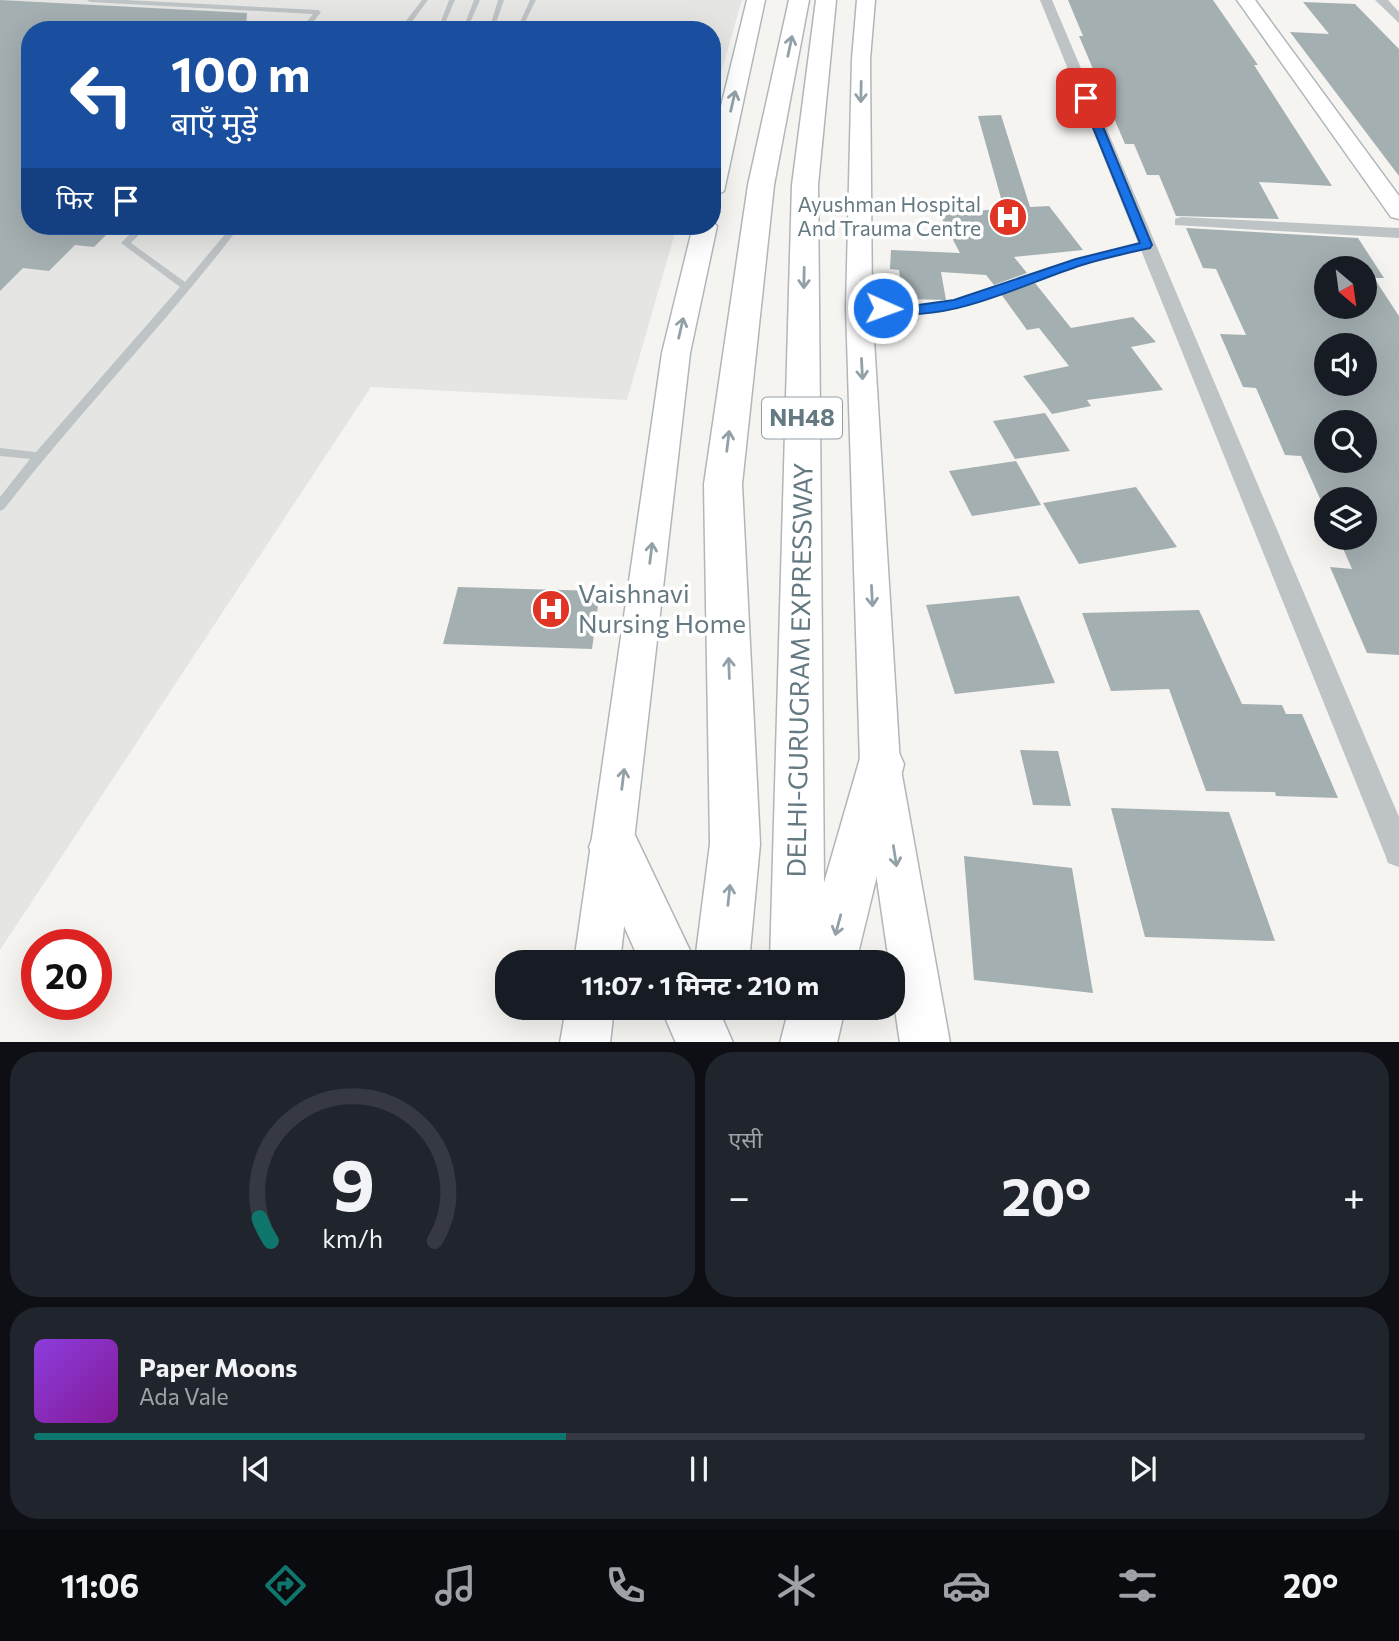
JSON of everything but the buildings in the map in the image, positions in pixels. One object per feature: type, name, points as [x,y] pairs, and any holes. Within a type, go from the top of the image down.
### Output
[{"type":"highway","name":"NH48","points":[[723,950],[735,844],[723,484],[761,185],[799,0]]},
{"type":"highway","name":"DELHI-GURUGRAM EXPRESSWAY","points":[[797,950],[805,185],[826,0]]},
{"type":"highway","points":[[832,950],[880,764]]},
{"type":"highway","points":[[614,847],[662,950]]},
{"type":"highway","points":[[695,1020],[705,1042]]},
{"type":"highway","points":[[713,1042],[716,1020]]},
{"type":"highway","points":[[796,1020],[796,1042]]},
{"type":"highway","points":[[808,1042],[814,1020]]},
{"type":"main road","points":[[721,152],[756,0]]},
{"type":"main road","points":[[866,0],[859,307],[880,764],[925,1042]]},
{"type":"main road","points":[[864,46],[876,35],[880,0]]},
{"type":"main road","points":[[1247,0],[1399,212]]},
{"type":"main road","points":[[599,950],[676,353],[703,235]]},
{"type":"main road","points":[[585,1042],[588,1020]]},
{"type":"street","points":[[1046,0],[1399,852]]},
{"type":"street","points":[[1381,0],[1399,19]]},
{"type":"street","points":[[1181,222],[1399,233]]},
{"type":"lane","points":[[90,0],[318,12],[310,21]]},
{"type":"lane","points":[[244,8],[253,0]]},
{"type":"lane","points":[[409,21],[425,0]]},
{"type":"lane","points":[[443,21],[452,0]]},
{"type":"lane","points":[[468,21],[477,0]]},
{"type":"lane","points":[[494,21],[501,0]]},
{"type":"lane","points":[[523,21],[534,0]]},
{"type":"lane","points":[[134,235],[126,243],[186,287]]},
{"type":"lane","points":[[0,506],[229,235]]},
{"type":"lane","points":[[859,307],[918,309],[956,304],[1080,261],[1146,245]]},
{"type":"lane","points":[[0,452],[40,457]]},
{"type":"shaded area","points":[[0,0],[742,0],[721,73],[721,21],[21,21],[21,235],[674,235],[627,400],[371,387],[0,950]]},
{"type":"place","name":"Ayushman Hospital And Trauma Centre","points":[[1008,217]]},
{"type":"place","name":"Vaishnavi Nursing Home","points":[[551,609]]},
{"type":"route","points":[[883,308],[937,308],[956,304],[1080,261],[1146,245],[1086,98]]}]
